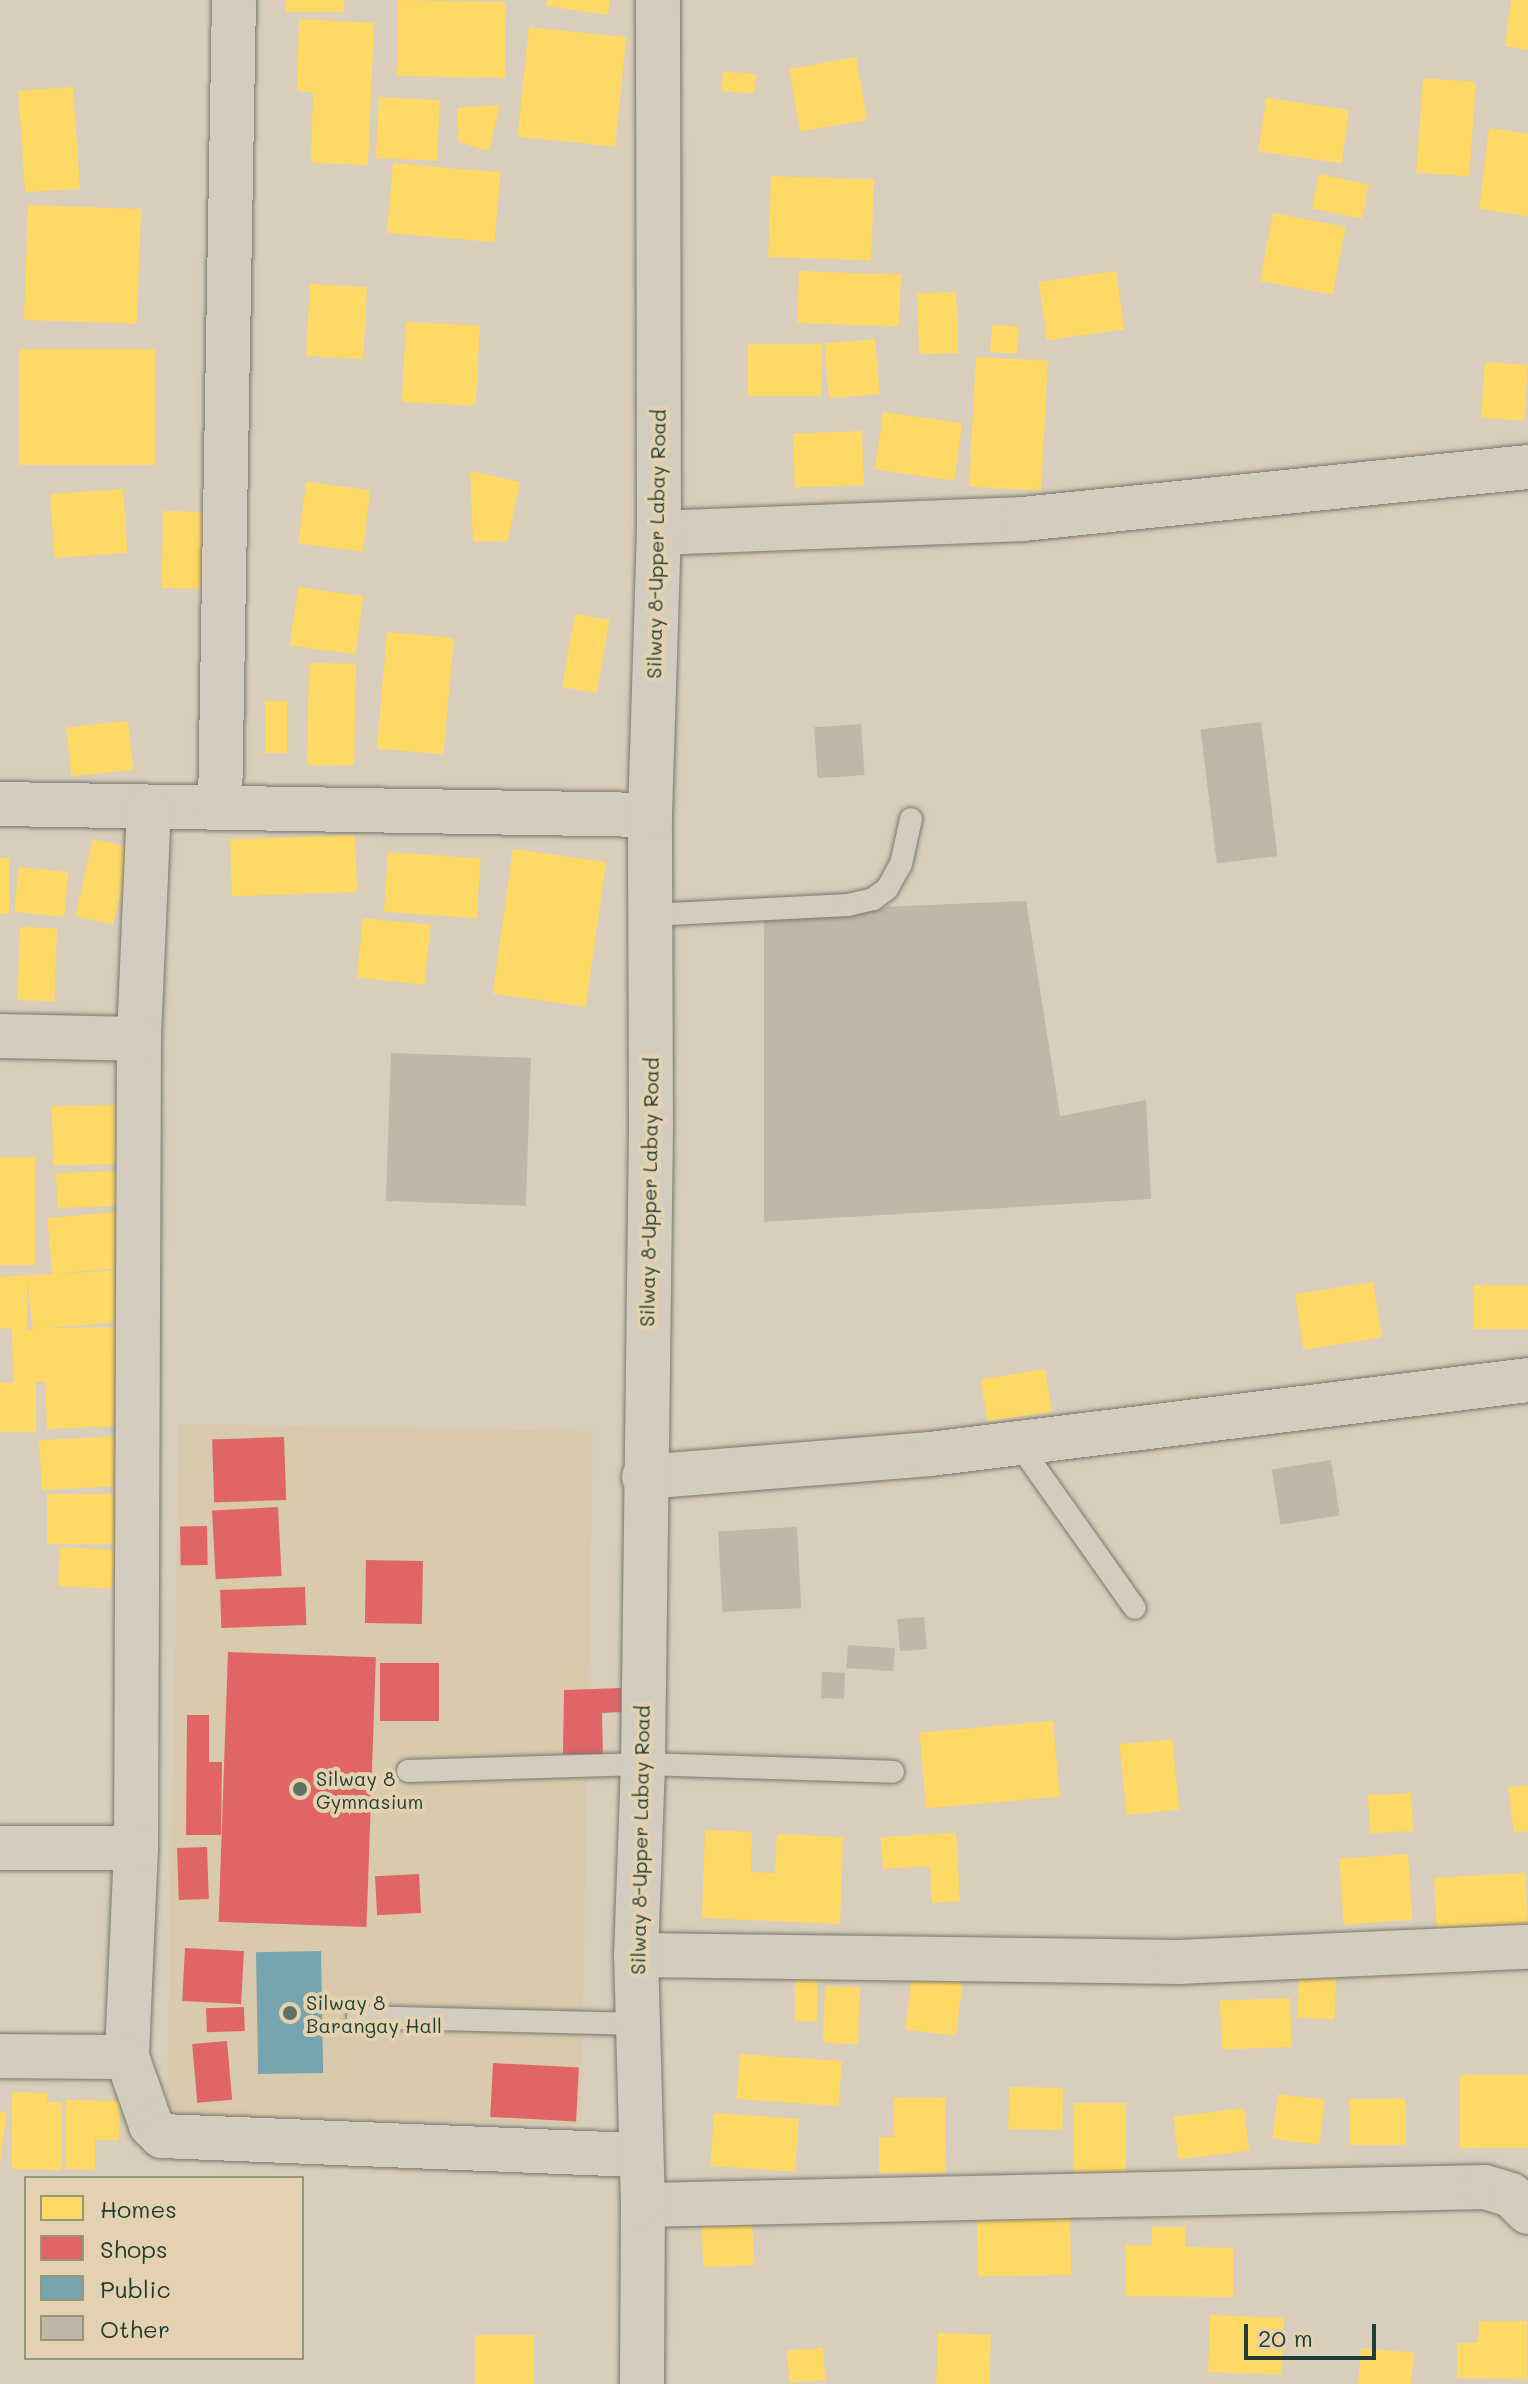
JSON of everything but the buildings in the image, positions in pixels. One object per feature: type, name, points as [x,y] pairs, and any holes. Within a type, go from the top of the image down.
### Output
[{"type":"street","points":[[220,808],[234,0]]},
{"type":"street","name":"Silway 8-Upper Labay Road","points":[[642,2384],[643,2205],[636,1955],[643,1764],[644,1477],[651,1127],[650,815],[659,533],[658,0]]},
{"type":"street","points":[[659,533],[1023,519],[1528,467]]},
{"type":"street","points":[[0,804],[650,815]]},
{"type":"street","points":[[149,807],[139,1039],[136,1848],[127,2057],[151,2125],[162,2136],[640,2155]]},
{"type":"street","points":[[0,1036],[139,1039]]},
{"type":"street","points":[[644,1477],[1018,1443],[1528,1380]]},
{"type":"street","points":[[0,1848],[136,1848]]},
{"type":"street","points":[[636,1955],[1178,1962],[1528,1947]]},
{"type":"street","points":[[0,2056],[127,2057]]},
{"type":"street","points":[[643,2205],[1485,2187],[1506,2192],[1528,2212]]},
{"type":"lane","points":[[650,915],[848,905],[873,899],[887,889],[901,864],[911,819]]},
{"type":"lane","points":[[1018,1443],[1135,1608]]},
{"type":"lane","points":[[408,1771],[643,1764],[893,1772]]},
{"type":"lane","points":[[358,2017],[639,2024]]},
{"type":"shaded area","points":[[179,1424],[593,1431],[581,2124],[167,2117]]},
{"type":"place","name":"Silway 8 Gymnasium","points":[[300,1789]]},
{"type":"place","name":"Silway 8 Barangay Hall","points":[[290,2013]]}]
